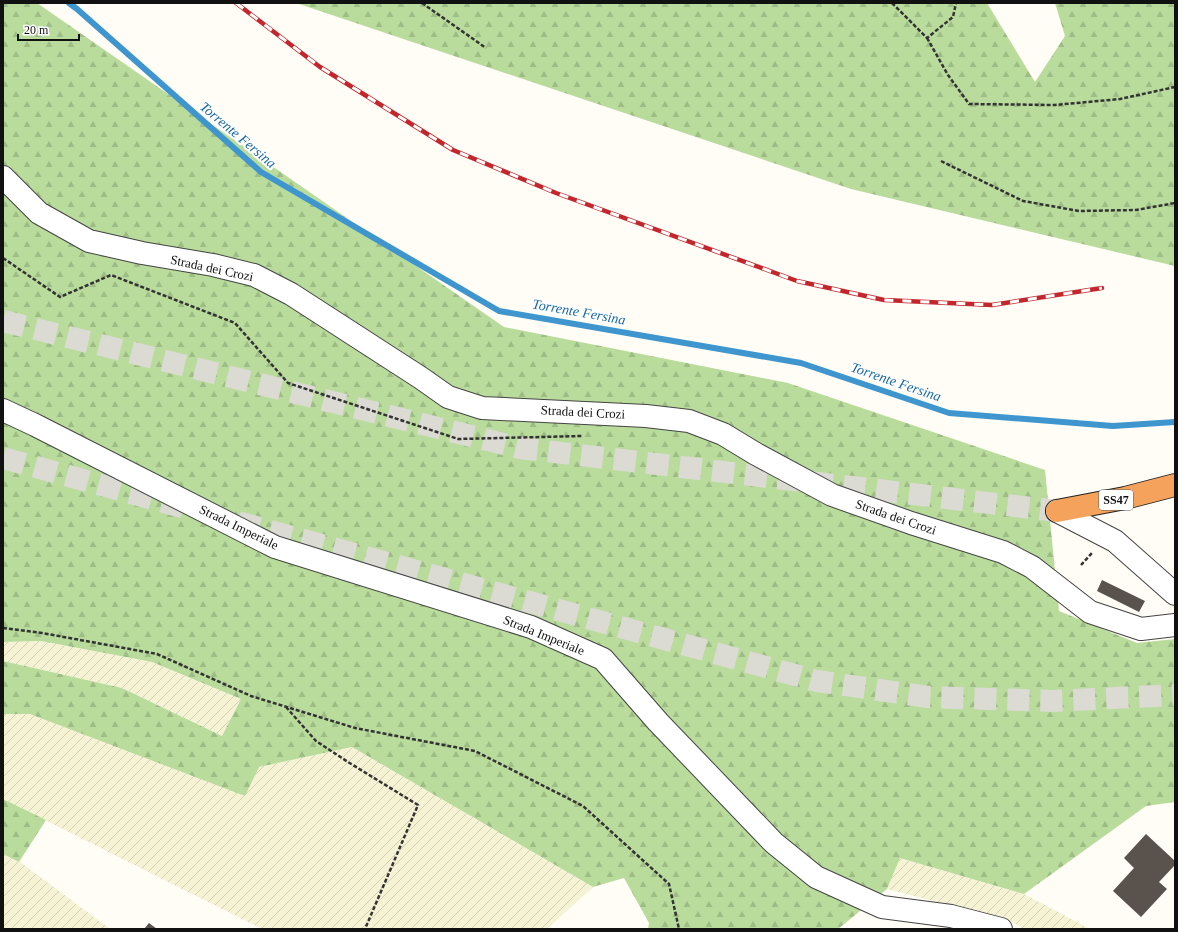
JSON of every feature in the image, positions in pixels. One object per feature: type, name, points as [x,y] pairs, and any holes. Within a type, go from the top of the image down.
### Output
[{"type":"highway","name":"SS47","points":[[1057,511],[1125,498],[1175,485]]},
{"type":"street","name":"Strada dei Crozi","points":[[3,177],[39,212],[89,241],[142,253],[213,265],[254,275],[291,294],[448,397],[482,408],[646,416],[689,421],[723,434],[756,454],[832,495],[911,523],[1003,552],[1032,567],[1090,612],[1141,629],[1175,625]]},
{"type":"street","name":"Strada Imperiale","points":[[3,410],[275,546],[531,626],[602,659],[658,722],[774,843],[816,877],[882,907],[951,916],[1002,929]]},
{"type":"street","points":[[1057,511],[1114,541],[1175,594]]},
{"type":"path","points":[[422,3],[486,48]]},
{"type":"path","points":[[892,3],[927,38],[948,75],[969,104],[1055,105],[1120,99],[1175,88]]},
{"type":"path","points":[[927,38],[953,17],[956,3]]},
{"type":"path","points":[[941,161],[1023,201],[1079,211],[1136,210],[1175,203]]},
{"type":"path","points":[[3,258],[60,298],[112,275],[234,323],[288,383],[458,439],[589,436]]},
{"type":"path","points":[[3,628],[42,633],[157,654],[251,696],[286,707],[355,728],[475,751],[583,806],[669,884],[679,929]]},
{"type":"path","points":[[286,707],[316,741],[418,805],[365,929]]},
{"type":"shaded area","points":[[41,641],[152,662],[241,699],[222,736],[122,688],[3,661],[3,642]]},
{"type":"shaded area","points":[[3,714],[30,714],[259,767],[352,747],[593,887],[547,929],[262,929],[3,799]]},
{"type":"shaded area","points":[[3,854],[20,862],[110,929],[3,929]]},
{"type":"shaded area","points":[[900,858],[1024,894],[1090,929],[1024,929],[1010,921],[887,889]]},
{"type":"green space","points":[[3,3],[37,3],[504,327],[788,383],[1045,470],[1059,611],[1137,643],[1175,639],[1175,802],[1146,806],[1024,894],[900,858],[887,889],[838,929],[648,929],[649,923],[624,878],[593,887],[352,747],[259,767],[245,796],[30,714],[3,714],[3,661],[122,688],[222,736],[241,699],[152,662],[41,641],[3,642]]},
{"type":"green space","points":[[296,3],[987,3],[1035,82],[1065,36],[1055,3],[1175,3],[1175,266],[851,189]]},
{"type":"green space","points":[[3,799],[46,820],[19,862],[3,854]]},
{"type":"building","points":[[1102,580],[1145,601],[1139,612],[1097,591]]},
{"type":"building","points":[[1146,834],[1175,861],[1175,865],[1159,882],[1167,889],[1141,917],[1113,891],[1134,868],[1124,858]]},
{"type":"building","points":[[149,923],[157,929],[144,929]]},
{"type":"waterway","name":"Torrente Fersina","points":[[69,3],[261,172],[499,311],[801,363],[949,413],[1113,426],[1175,422]]},
{"type":"tunnel","points":[[3,321],[520,448],[1057,511]]},
{"type":"tunnel","points":[[3,458],[189,509]]},
{"type":"tunnel","points":[[238,522],[817,681],[928,697],[1053,701],[1175,695]]},
{"type":"railway","points":[[236,3],[320,67],[453,150],[556,193],[797,281],[884,300],[992,305],[1102,288]]}]
